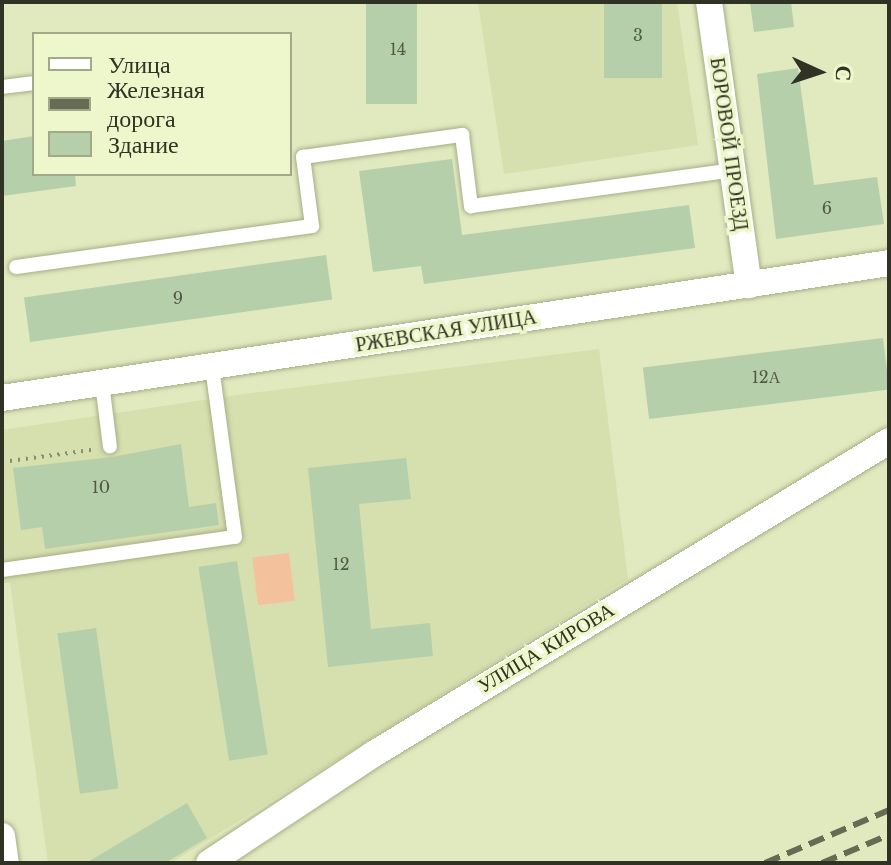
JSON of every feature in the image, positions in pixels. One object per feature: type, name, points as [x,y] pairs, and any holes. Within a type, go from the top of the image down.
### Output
[{"type":"street","name":"БОРОВОЙ ПРОЕЗД","points":[[709,2],[749,285]]},
{"type":"street","name":"РЖЕВСКАЯ УЛИЦА","points":[[2,398],[889,263]]},
{"type":"street","name":"УЛИЦА КИРОВА","points":[[209,863],[372,755],[889,441]]},
{"type":"street","points":[[2,836],[6,863]]},
{"type":"lane","points":[[2,87],[32,83]]},
{"type":"lane","points":[[16,267],[312,226],[296,158],[462,135],[471,206],[733,170]]},
{"type":"lane","points":[[2,570],[235,537],[212,367]]},
{"type":"lane","points":[[102,383],[110,447]]},
{"type":"path","points":[[2,462],[110,447]]},
{"type":"shaded area","points":[[478,2],[677,2],[698,145],[504,174]]},
{"type":"shaded area","points":[[599,349],[628,579],[171,863],[48,863],[10,583],[2,583],[2,430],[237,395]]},
{"type":"shaded area","points":[[289,553],[295,601],[258,605],[252,558]]},
{"type":"building","points":[[366,2],[417,2],[417,104],[366,104]]},
{"type":"building","points":[[604,2],[662,2],[662,78],[604,78]]},
{"type":"building","points":[[750,2],[791,2],[794,27],[754,32]]},
{"type":"building","points":[[798,68],[814,185],[877,177],[884,224],[776,239],[757,74]]},
{"type":"building","points":[[32,136],[32,176],[75,176],[76,186],[2,196],[2,141]]},
{"type":"building","points":[[452,159],[462,235],[689,205],[695,248],[424,284],[421,266],[373,272],[359,171]]},
{"type":"building","points":[[326,255],[332,300],[30,342],[24,297]]},
{"type":"building","points":[[883,338],[889,390],[649,419],[643,367]]},
{"type":"building","points":[[181,444],[189,507],[216,503],[219,525],[45,549],[42,527],[21,530],[13,468],[112,457]]},
{"type":"building","points":[[406,458],[411,499],[359,504],[371,629],[430,623],[433,656],[328,667],[308,468]]},
{"type":"building","points":[[237,561],[268,755],[229,761],[198,567]]},
{"type":"building","points":[[96,628],[119,788],[80,794],[57,633]]},
{"type":"building","points":[[187,803],[207,838],[165,863],[86,863]]},
{"type":"railway","points":[[765,863],[889,810]]},
{"type":"railway","points":[[822,863],[889,835]]}]
